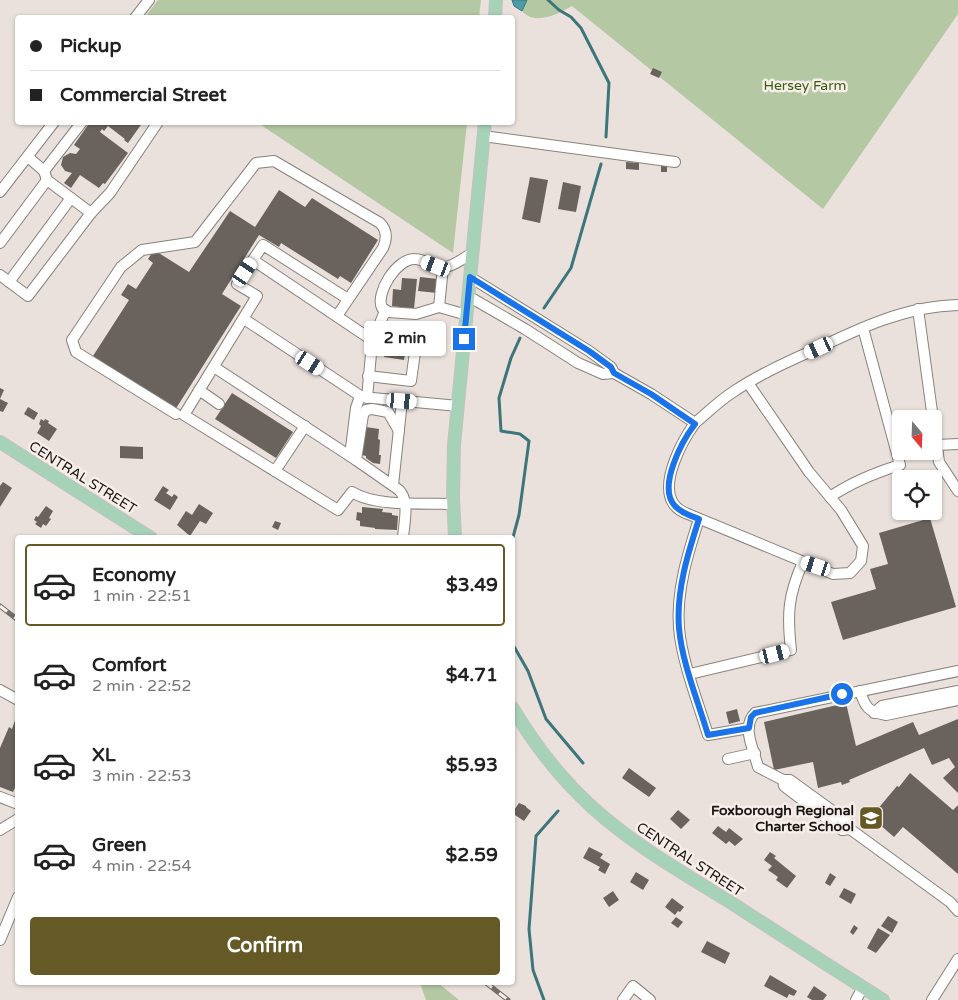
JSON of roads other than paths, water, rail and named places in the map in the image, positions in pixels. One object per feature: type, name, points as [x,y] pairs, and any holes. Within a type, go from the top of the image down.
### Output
[{"type":"main road","points":[[495,15],[496,0]]},
{"type":"main road","points":[[455,535],[453,472],[484,125]]},
{"type":"main road","name":"CENTRAL STREET","points":[[0,442],[145,535]]},
{"type":"main road","name":"CENTRAL STREET","points":[[515,712],[536,744],[565,780],[588,804],[617,828],[663,860],[883,1000]]},
{"type":"street","points":[[137,15],[149,0]]},
{"type":"street","points":[[0,192],[52,125]]},
{"type":"street","points":[[0,243],[80,125]]},
{"type":"street","points":[[0,275],[28,296],[91,213],[110,193],[156,125]]},
{"type":"street","points":[[483,136],[675,162]]},
{"type":"street","points":[[28,157],[45,176],[91,213]]},
{"type":"street","points":[[176,414],[76,352],[72,340],[121,267],[142,250],[195,242],[256,163],[274,161],[380,222],[383,226],[386,239],[383,248],[337,316]]},
{"type":"street","points":[[9,282],[71,198]]},
{"type":"street","points":[[348,299],[263,245],[238,284],[257,296],[184,415],[338,510],[352,492],[370,500],[453,504]]},
{"type":"street","points":[[385,311],[381,305],[381,292],[400,264],[416,259],[443,267],[454,264],[472,253]]},
{"type":"street","points":[[253,260],[372,340],[416,346],[410,381],[368,376]]},
{"type":"street","points":[[438,307],[443,267]]},
{"type":"street","points":[[470,277],[572,340],[605,362],[614,373],[651,394],[695,424]]},
{"type":"street","points":[[468,296],[592,371],[603,374],[614,373]]},
{"type":"street","points":[[748,383],[809,472],[841,510],[863,546],[861,561],[850,573],[833,574],[699,519],[677,508],[671,499],[669,490],[671,475],[681,446],[695,424],[724,398],[748,383],[794,359],[886,318],[918,309],[958,305]]},
{"type":"street","points":[[385,311],[416,314],[438,307],[467,315]]},
{"type":"street","points":[[918,309],[932,410]]},
{"type":"street","points":[[353,458],[356,408],[363,397],[368,376],[372,340],[385,311]]},
{"type":"street","points":[[244,319],[363,397],[458,406]]},
{"type":"street","points":[[830,497],[873,473],[900,465],[863,328]]},
{"type":"street","points":[[563,354],[572,340]]},
{"type":"street","points":[[214,367],[393,485],[402,494],[405,503],[403,535]]},
{"type":"street","points":[[199,390],[219,404]]},
{"type":"street","points":[[393,485],[402,401]]},
{"type":"street","points":[[353,458],[362,415],[366,410],[372,409],[388,412],[399,431]]},
{"type":"street","points":[[275,471],[305,426]]},
{"type":"street","points":[[942,445],[958,444]]},
{"type":"street","points":[[939,460],[958,491]]},
{"type":"street","points":[[699,519],[685,567],[680,602],[679,627],[683,655],[708,735],[749,728]]},
{"type":"street","points":[[690,674],[791,650],[788,611],[791,594],[803,562]]},
{"type":"street","points":[[958,671],[755,713],[751,717],[749,728],[758,767],[783,780],[790,780],[848,822],[850,829],[950,902],[958,911]]},
{"type":"street","points":[[0,690],[15,698]]},
{"type":"street","points":[[860,691],[864,703],[874,713],[886,715],[958,700]]},
{"type":"street","points":[[874,713],[882,706],[958,691]]},
{"type":"street","points":[[728,759],[754,753]]},
{"type":"street","points":[[0,797],[15,803]]},
{"type":"street","points":[[0,830],[15,821]]},
{"type":"street","points":[[0,940],[15,904]]},
{"type":"street","points":[[932,1000],[958,959]]},
{"type":"street","points":[[623,1000],[633,986],[650,1000]]},
{"type":"street","points":[[856,1000],[863,987]]},
{"type":"water","points":[[512,0],[527,0],[522,11],[514,6]]},
{"type":"waterway","points":[[548,0],[559,10],[571,17],[581,28],[609,83],[606,137]]},
{"type":"waterway","points":[[544,308],[571,268],[601,164]]},
{"type":"waterway","points":[[514,535],[519,515],[529,441],[520,434],[501,431],[499,398],[511,358],[520,338]]},
{"type":"waterway","points":[[515,648],[528,671],[546,719],[583,763]]},
{"type":"waterway","points":[[544,1000],[533,970],[529,929],[536,836],[558,811]]},
{"type":"railway","points":[[0,606],[15,618]]},
{"type":"railway","points":[[489,985],[508,1000]]},
{"type":"place","name":"Foxborough Regional Charter School","points":[[871,818]]},
{"type":"park label","name":"Hersey Farm","points":[[805,85]]}]
